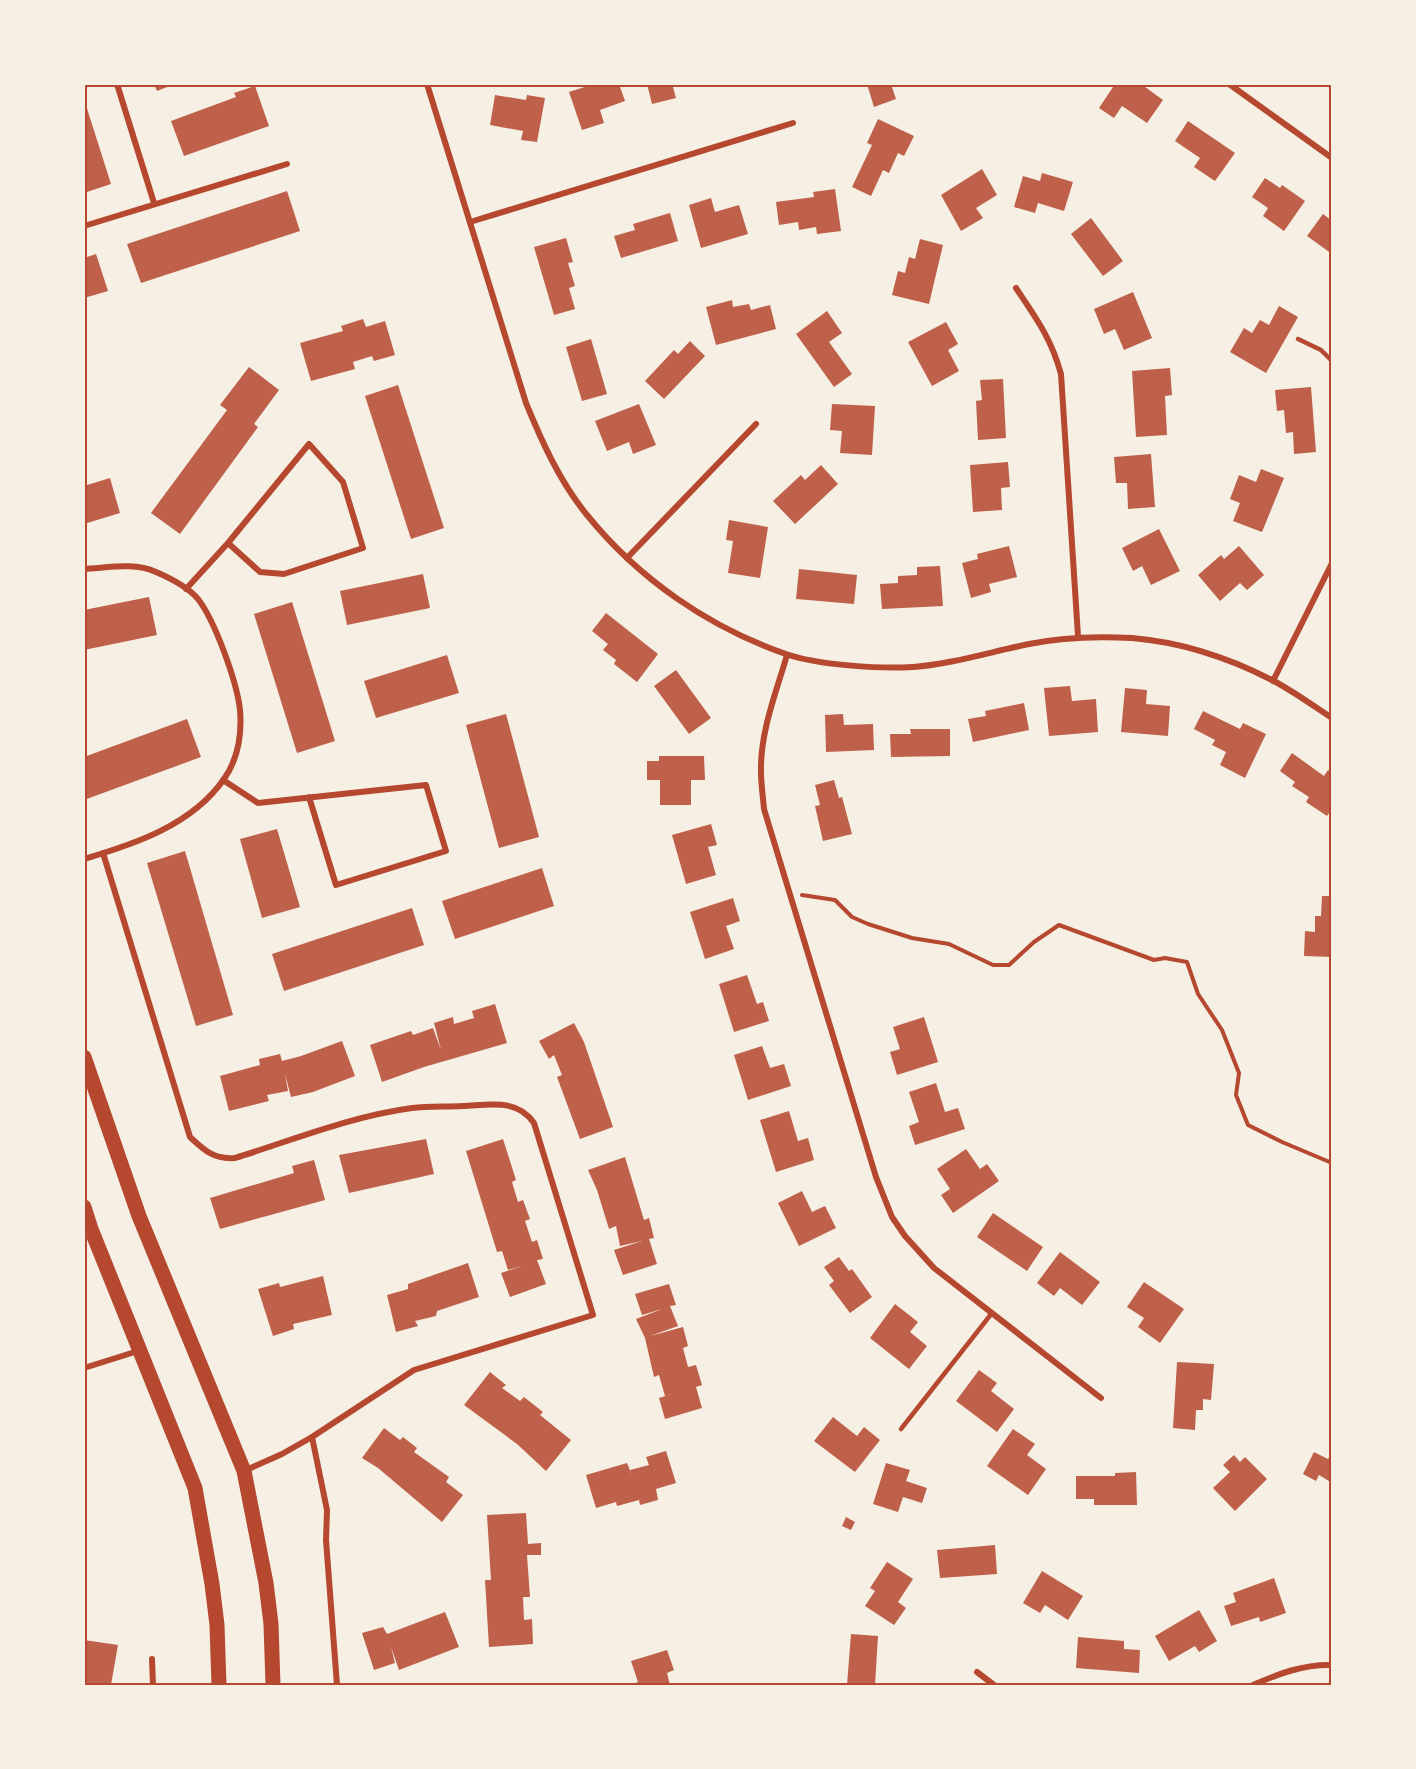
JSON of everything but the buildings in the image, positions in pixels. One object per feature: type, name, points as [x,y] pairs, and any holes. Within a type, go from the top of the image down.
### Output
[{"type":"main road","points":[[84,1057],[140,1216],[243,1471],[266,1583],[271,1624],[273,1685]]},
{"type":"main road","points":[[84,1207],[88,1231],[140,1350],[195,1488],[217,1625],[219,1685]]},
{"type":"street","points":[[117,84],[154,203]]},
{"type":"street","points":[[427,84],[526,403],[543,445],[586,514],[656,585],[726,629],[787,655],[812,660],[869,667],[913,667],[955,661],[1031,643],[1078,636],[1134,638],[1185,647],[1234,663],[1274,681],[1332,718]]},
{"type":"street","points":[[1229,84],[1332,158]]},
{"type":"street","points":[[470,222],[793,123]]},
{"type":"street","points":[[84,226],[288,164]]},
{"type":"street","points":[[1016,288],[1047,335],[1061,374],[1078,636]]},
{"type":"street","points":[[627,558],[756,424]]},
{"type":"street","points":[[186,589],[228,543],[309,444],[343,482],[363,548],[284,574],[260,572],[228,543]]},
{"type":"street","points":[[1274,681],[1332,563]]},
{"type":"street","points":[[84,569],[127,566],[141,568],[155,571],[186,589],[197,599],[212,622],[226,657],[240,709],[239,744],[234,763],[206,800],[181,820],[156,833],[84,859]]},
{"type":"street","points":[[787,655],[763,743],[760,772],[764,809],[876,1178],[892,1217],[905,1236],[934,1268],[1101,1398]]},
{"type":"street","points":[[223,780],[258,803],[309,797],[426,785],[446,851],[336,885],[309,797]]},
{"type":"street","points":[[103,854],[190,1137],[206,1152],[223,1159],[235,1158],[372,1116],[414,1108],[500,1104],[519,1108],[528,1113],[534,1123],[593,1315],[414,1370],[312,1437],[282,1454],[243,1471]]},
{"type":"street","points":[[84,1368],[140,1350]]},
{"type":"street","points":[[312,1437],[327,1510],[337,1685]]},
{"type":"street","points":[[152,1659],[153,1685]]},
{"type":"street","points":[[1253,1685],[1292,1670],[1332,1665]]},
{"type":"street","points":[[977,1672],[994,1685]]},
{"type":"lane","points":[[1298,339],[1321,350],[1332,361]]},
{"type":"lane","points":[[901,1430],[992,1313]]},
{"type":"path","points":[[789,893],[835,900],[852,917],[868,924],[912,938],[949,944],[993,965],[1009,965],[1034,942],[1059,925],[1154,960],[1165,958],[1187,962],[1198,994],[1222,1030],[1239,1073],[1236,1095],[1248,1125],[1332,1163]]}]
